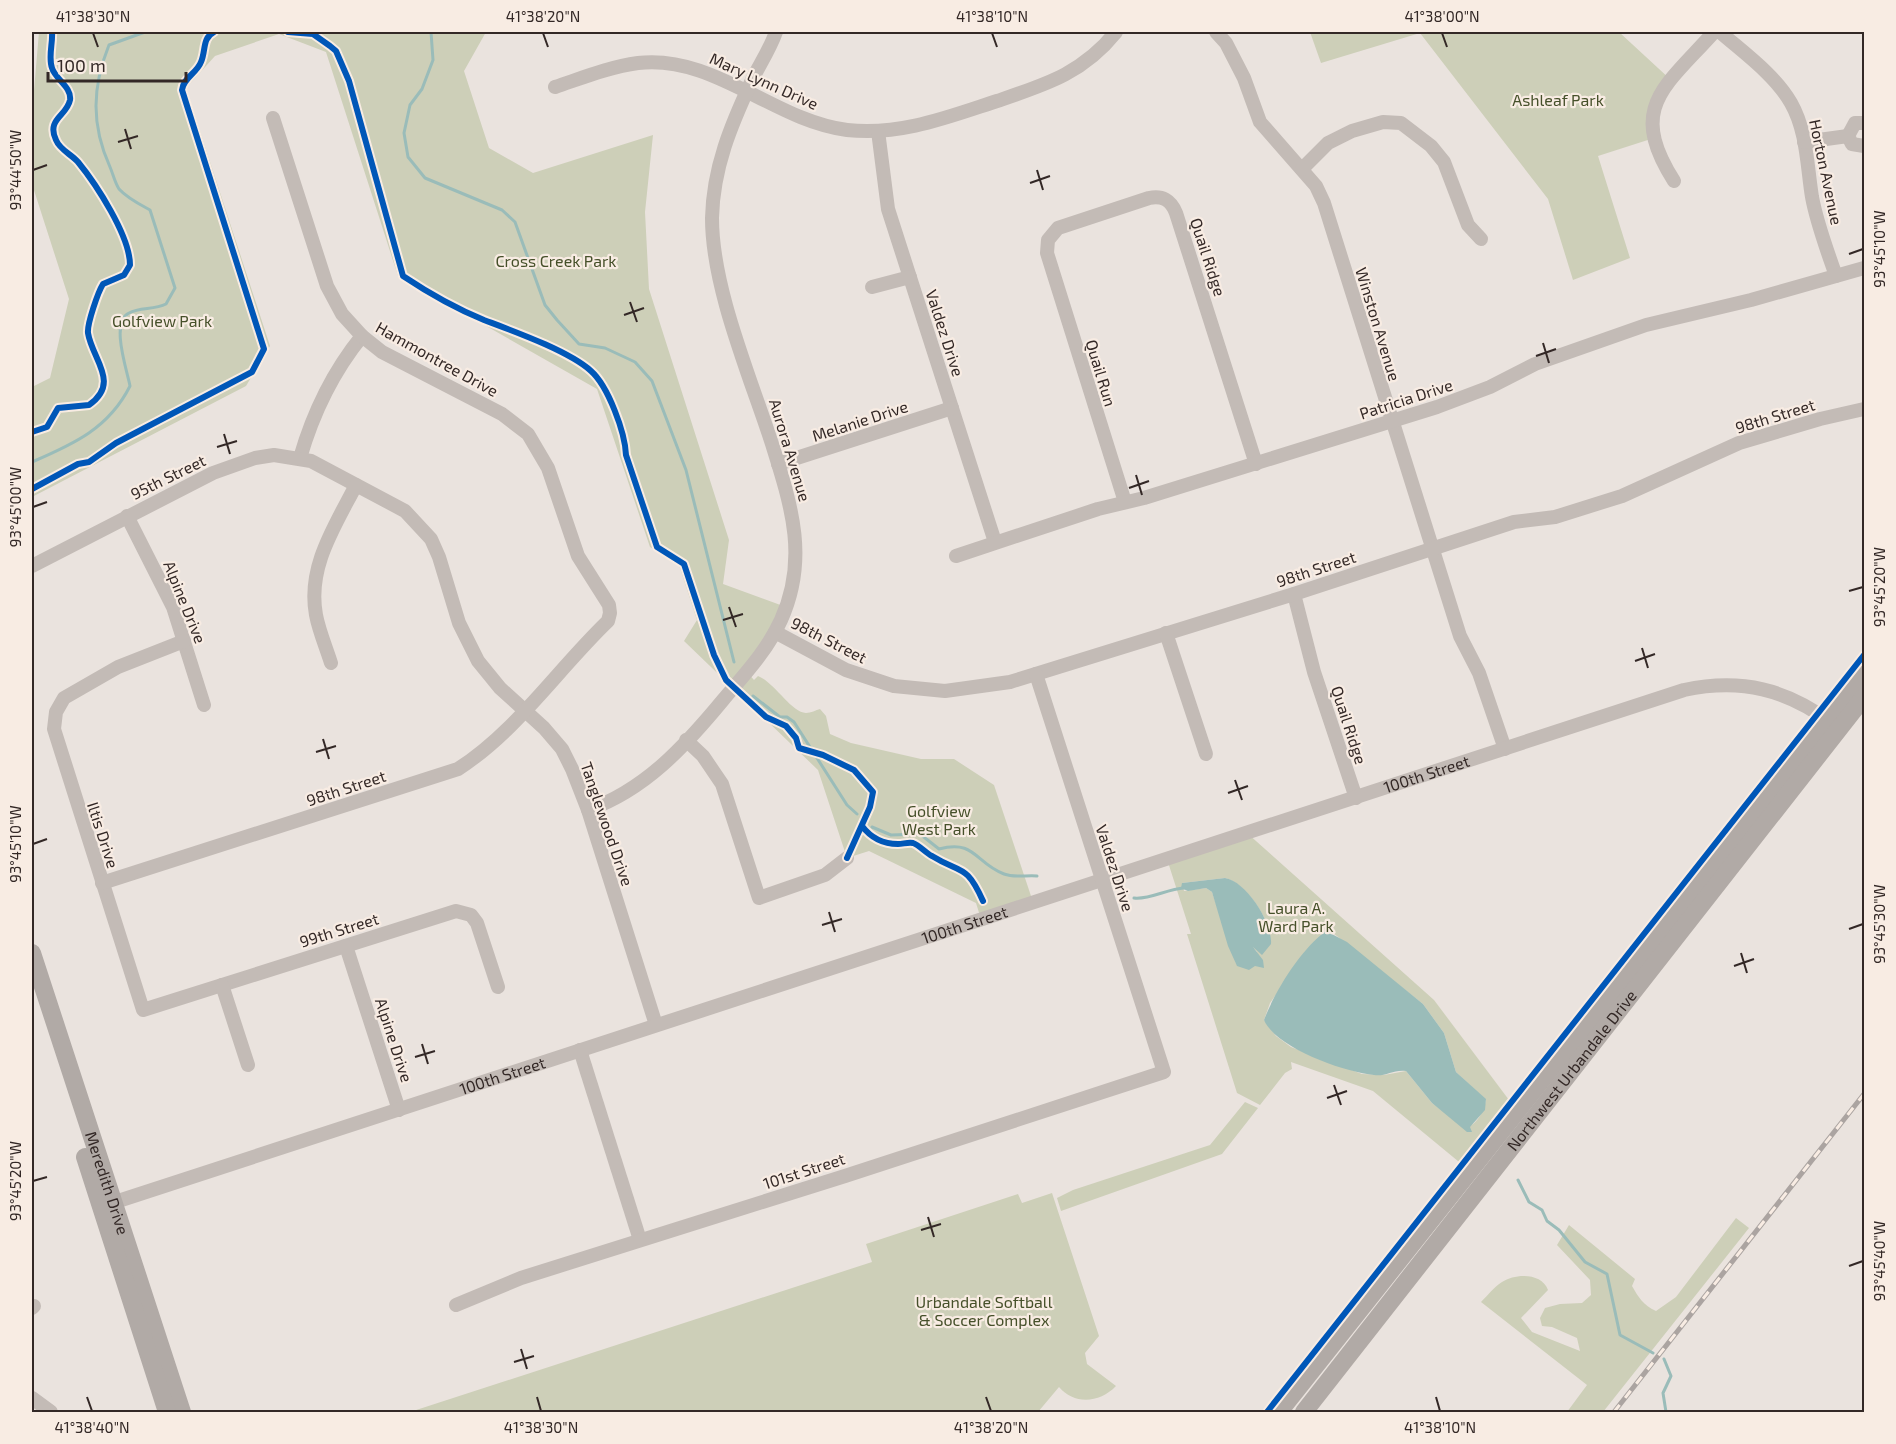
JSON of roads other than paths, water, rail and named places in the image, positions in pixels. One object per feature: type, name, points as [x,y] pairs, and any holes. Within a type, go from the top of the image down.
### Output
[{"type":"main road","points":[[1833,724],[1864,673]]},
{"type":"main road","points":[[1833,724],[1864,697]]},
{"type":"main road","name":"Northwest Urbandale Drive","points":[[1279,1413],[1833,724]]},
{"type":"main road","name":"Northwest Urbandale Drive","points":[[1304,1413],[1833,724]]},
{"type":"main road","name":"Meredith Drive","points":[[32,953],[167,1413]]},
{"type":"main road","name":"Meredith Drive","points":[[32,987],[182,1413]]},
{"type":"street","name":"Aurora Avenue","points":[[588,810],[610,801],[650,778],[686,740],[764,651],[775,632],[791,589],[796,541],[790,502],[724,295],[715,258],[712,218],[718,166],[725,141],[776,32]]},
{"type":"street","name":"Mary Lynn Drive","points":[[555,87],[615,68],[639,63],[659,63],[701,71],[786,112],[827,126],[878,131],[927,124],[1056,81],[1095,56],[1116,32]]},
{"type":"street","name":"Winston Avenue","points":[[1216,32],[1226,43],[1244,78],[1260,122],[1316,186],[1324,203],[1460,636],[1479,673],[1505,749]]},
{"type":"street","points":[[1674,182],[1660,159],[1654,138],[1653,110],[1663,90],[1714,32]]},
{"type":"street","name":"Horton Avenue","points":[[1720,32],[1785,94],[1796,113],[1804,142],[1818,221],[1836,276]]},
{"type":"street","name":"Hammontree Drive","points":[[273,118],[327,286],[342,314],[362,336],[382,352],[502,414],[528,434],[548,468],[578,556],[609,605],[610,612]]},
{"type":"street","points":[[1302,169],[1328,143],[1352,131],[1383,122],[1401,123],[1431,146],[1443,162],[1468,225],[1481,239]]},
{"type":"street","points":[[1848,136],[1855,123],[1864,123]]},
{"type":"street","name":"Valdez Drive","points":[[878,131],[888,209],[995,542]]},
{"type":"street","points":[[1804,142],[1848,136]]},
{"type":"street","points":[[1848,136],[1852,144],[1864,146]]},
{"type":"street","name":"Quail Ridge","points":[[1047,253],[1048,240],[1058,228],[1157,197],[1167,199],[1173,205],[1256,464]]},
{"type":"street","name":"Quail Run","points":[[1047,253],[1125,502]]},
{"type":"street","name":"Patricia Drive","points":[[956,556],[995,542],[1391,422],[1490,387],[1535,364],[1646,325],[1751,300],[1864,268]]},
{"type":"street","points":[[872,287],[910,277]]},
{"type":"street","points":[[300,458],[319,402],[333,376],[362,336]]},
{"type":"street","name":"Melanie Drive","points":[[778,464],[952,408]]},
{"type":"street","name":"98th Street","points":[[775,632],[846,670],[894,686],[945,691],[973,688],[1036,674],[1294,594],[1514,522],[1555,517],[1613,499],[1669,477],[1739,443],[1820,419],[1864,409]]},
{"type":"street","name":"95th Street","points":[[32,566],[213,473],[255,458],[274,455],[300,458]]},
{"type":"street","name":"Tanglewood Drive","points":[[300,458],[405,511],[431,539],[469,646],[488,675],[562,749],[588,810],[656,1025]]},
{"type":"street","points":[[331,663],[316,616],[314,582],[319,559],[356,485]]},
{"type":"street","name":"Alpine Drive","points":[[127,516],[162,582],[204,705]]},
{"type":"street","name":"Quail Ridge","points":[[1294,594],[1314,672],[1356,798]]},
{"type":"street","name":"98th Street","points":[[102,883],[458,769],[480,754],[525,711],[608,621],[610,612]]},
{"type":"street","points":[[1166,633],[1206,754]]},
{"type":"street","name":"Iltis Drive","points":[[143,1010],[54,729],[56,712],[64,698],[147,654],[184,642]]},
{"type":"street","name":"Valdez Drive","points":[[1036,674],[1164,1072]]},
{"type":"street","name":"100th Street","points":[[107,1205],[1684,690],[1708,685],[1740,684],[1778,692],[1805,704],[1833,724]]},
{"type":"street","points":[[686,740],[703,756],[722,784],[759,898],[825,875],[847,858]]},
{"type":"street","name":"99th Street","points":[[143,1010],[447,913],[464,911],[477,923],[498,987]]},
{"type":"street","name":"Alpine Drive","points":[[346,946],[399,1110]]},
{"type":"street","points":[[222,985],[248,1065]]},
{"type":"street","points":[[580,1050],[640,1240]]},
{"type":"street","name":"101st Street","points":[[456,1305],[521,1278],[1164,1072]]},
{"type":"street","points":[[32,1398],[51,1413]]},
{"type":"water","points":[[1225,878],[1233,881],[1249,895],[1257,904],[1268,925],[1271,944],[1262,955],[1253,947],[1263,960],[1264,968],[1255,966],[1249,970],[1237,966],[1228,946],[1212,892],[1206,888],[1188,891],[1181,888],[1182,883]]},
{"type":"water","points":[[1326,931],[1347,942],[1423,1004],[1444,1033],[1456,1072],[1486,1099],[1485,1110],[1470,1127],[1472,1132],[1467,1132],[1432,1103],[1406,1071],[1378,1075],[1329,1064],[1296,1049],[1271,1030],[1264,1020],[1275,996],[1298,959]]},
{"type":"waterway","points":[[32,462],[76,441],[101,424],[112,413],[130,386],[121,347],[123,318],[133,311],[166,304],[175,288],[150,210],[129,198],[119,189],[99,136],[97,121],[99,76],[109,45],[145,32]]},
{"type":"waterway","points":[[431,32],[433,60],[422,89],[410,105],[404,133],[408,157],[425,178],[502,210],[515,222],[545,305],[557,320],[579,344],[605,348],[635,362],[652,381],[686,470],[734,662]]},
{"type":"waterway","points":[[753,696],[780,717],[787,717],[794,722],[847,805],[857,814]]},
{"type":"waterway","points":[[872,827],[891,835],[920,834],[939,849],[960,847],[1004,874],[1037,876]]},
{"type":"waterway","points":[[1134,898],[1184,888]]},
{"type":"waterway","points":[[1518,1180],[1529,1202],[1542,1210],[1547,1221],[1559,1230],[1585,1262],[1607,1274],[1620,1335],[1653,1353]]},
{"type":"waterway","points":[[1664,1359],[1671,1376],[1663,1393],[1666,1412]]},
{"type":"railway","points":[[1614,1412],[1864,1094]]},
{"type":"park label","name":"Ashleaf Park","points":[[1558,100]]},
{"type":"park label","name":"Cross Creek Park","points":[[556,261]]},
{"type":"park label","name":"Golfview Park","points":[[162,321]]},
{"type":"park label","name":"Golfview West Park","points":[[939,820]]},
{"type":"park label","name":"Laura A. Ward Park","points":[[1296,917]]},
{"type":"park label","name":"Urbandale Softball & Soccer Complex","points":[[984,1311]]}]
